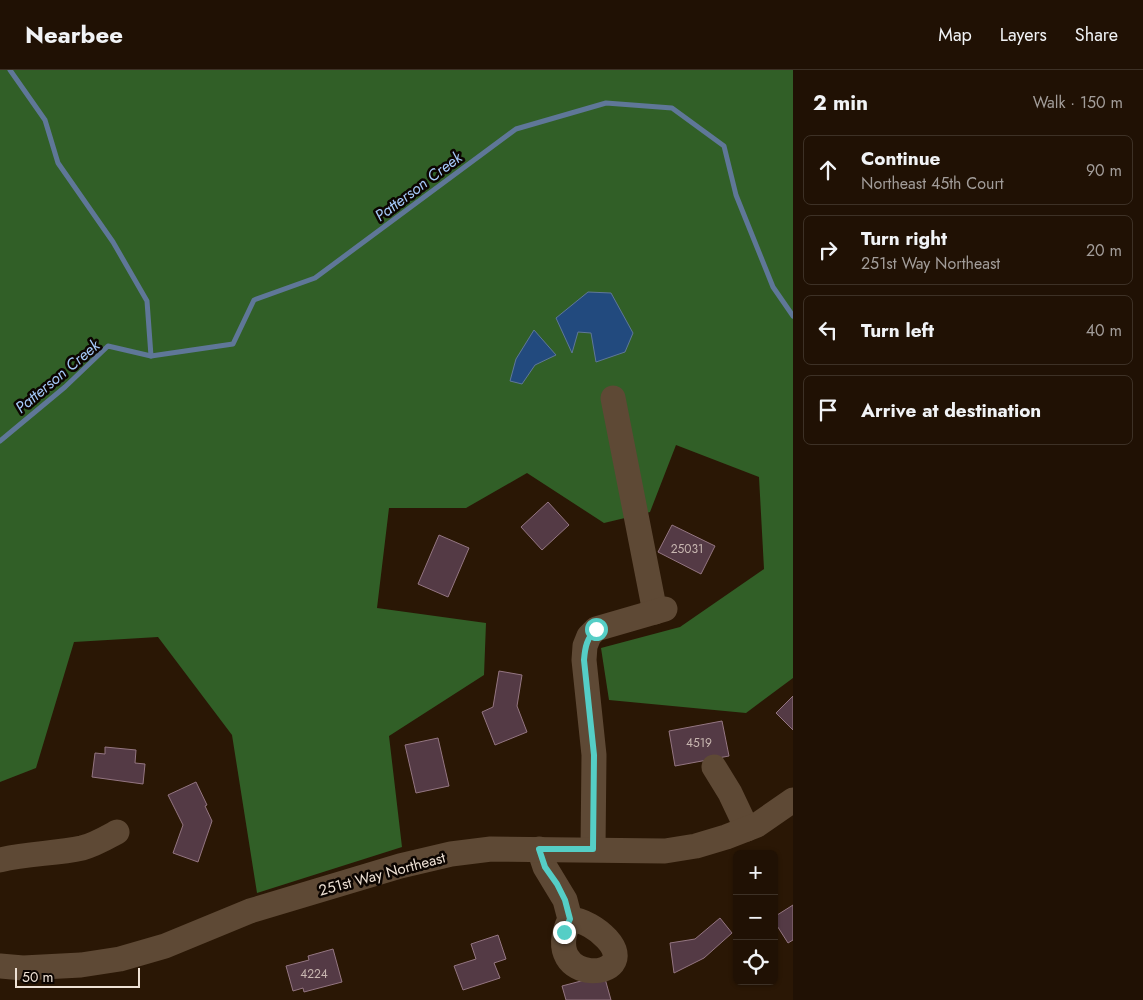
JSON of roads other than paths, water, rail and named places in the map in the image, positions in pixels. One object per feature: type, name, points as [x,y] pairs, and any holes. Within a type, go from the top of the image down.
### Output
[{"type":"street","points":[[593,849],[594,755],[585,677],[585,646],[589,636],[596,629],[660,610],[613,398]]},
{"type":"street","points":[[714,767],[730,793],[747,829]]},
{"type":"street","name":"251st Way Northeast","points":[[0,966],[23,968],[81,965],[120,959],[165,946],[250,911],[400,866],[451,854],[491,849],[665,851],[696,846],[747,829],[793,800]]},
{"type":"street","points":[[0,860],[82,848],[100,842],[117,832]]},
{"type":"street","points":[[539,849],[545,867],[565,900],[570,919]]},
{"type":"water","points":[[588,292],[611,293],[633,333],[625,352],[596,362],[591,333],[578,332],[572,353],[556,318]]},
{"type":"water","points":[[534,330],[556,355],[535,365],[522,384],[510,381],[516,359]]},
{"type":"waterway","points":[[10,70],[45,120],[58,163],[113,242],[147,301],[151,356]]},
{"type":"waterway","name":"Patterson Creek","points":[[0,441],[65,387],[108,346],[151,356],[233,344],[254,300],[315,278],[516,129],[606,103],[672,108],[724,146],[736,195],[773,287],[793,316]]}]
